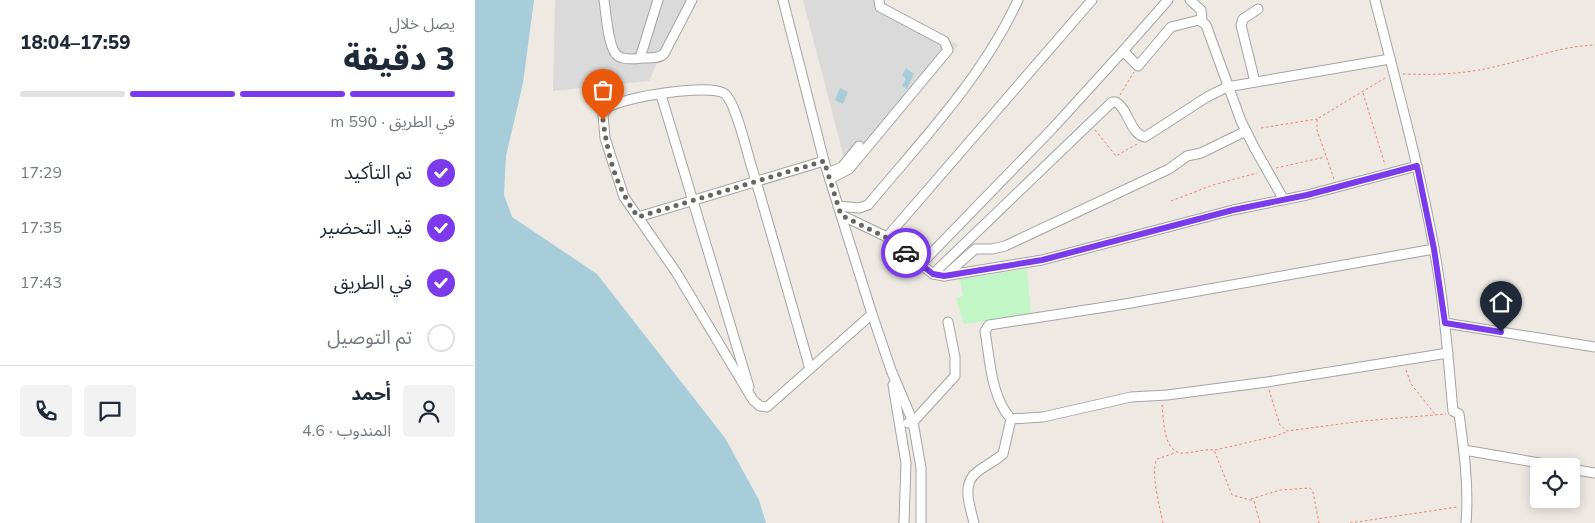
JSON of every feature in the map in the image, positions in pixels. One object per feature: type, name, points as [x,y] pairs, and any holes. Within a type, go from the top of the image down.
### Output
[{"type":"street","points":[[604,0],[614,52],[623,58],[656,58],[664,54],[691,0]]},
{"type":"street","points":[[640,58],[658,0]]},
{"type":"street","points":[[783,0],[824,161],[891,370],[913,422],[921,468],[921,523]]},
{"type":"street","points":[[829,176],[849,169],[948,50],[944,41],[880,7],[879,0]]},
{"type":"street","points":[[840,211],[859,208],[868,204],[970,81],[1001,34],[1018,0]]},
{"type":"street","points":[[887,238],[1092,0]]},
{"type":"street","points":[[920,264],[1053,128],[1168,0]]},
{"type":"street","points":[[1190,0],[1201,10],[1202,21],[1227,88],[1246,131],[1285,200]]},
{"type":"street","points":[[1375,0],[1417,166],[1434,249],[1445,323],[1453,411],[1459,414],[1464,450],[1466,523]]},
{"type":"street","points":[[1255,82],[1241,25],[1243,19],[1258,9]]},
{"type":"street","points":[[1123,51],[1138,66],[1171,27],[1202,21]]},
{"type":"street","points":[[936,65],[934,61],[942,49],[940,45]]},
{"type":"street","points":[[933,274],[1112,102],[1116,102],[1123,108],[1135,130],[1145,137],[1207,97],[1227,88],[1390,58]]},
{"type":"street","points":[[810,369],[731,102],[724,94],[715,90],[704,89],[641,97],[610,105],[603,116],[605,138],[619,187],[676,272],[753,400],[760,406],[767,407],[810,369],[872,314]]},
{"type":"street","points":[[661,95],[753,400]]},
{"type":"street","points":[[944,276],[975,249],[992,249],[1005,246],[1169,169],[1187,156],[1201,153],[1246,131]]},
{"type":"street","points":[[829,176],[841,167],[859,146]]},
{"type":"street","points":[[638,217],[692,199],[756,183],[824,161]]},
{"type":"street","points":[[840,211],[887,238],[933,274],[944,276],[1042,260],[1233,210],[1285,200],[1417,166]]},
{"type":"street","points":[[973,523],[967,491],[971,480],[978,471],[1003,454],[1011,419],[1002,407],[994,384],[985,331],[989,324],[1125,304],[1434,249]]},
{"type":"street","points":[[900,425],[913,422],[955,376],[955,357],[948,322]]},
{"type":"street","points":[[1445,323],[1595,347]]},
{"type":"street","points":[[1011,419],[1043,417],[1131,397],[1267,382],[1404,362],[1448,353]]},
{"type":"street","points":[[891,370],[905,463],[904,523]]},
{"type":"street","points":[[1464,450],[1530,461]]},
{"type":"street","points":[[1580,470],[1595,473]]},
{"type":"path","points":[[1261,128],[1317,119],[1393,73],[1452,75],[1504,65],[1555,50],[1595,45]]},
{"type":"path","points":[[1116,102],[1138,66]]},
{"type":"path","points":[[1363,91],[1387,173]]},
{"type":"path","points":[[1317,119],[1317,130],[1337,187]]},
{"type":"path","points":[[1090,123],[1116,156],[1145,137]]},
{"type":"path","points":[[1171,201],[1213,184],[1326,156]]},
{"type":"path","points":[[1404,362],[1411,384],[1436,415]]},
{"type":"path","points":[[1267,382],[1280,425],[1287,431]]},
{"type":"path","points":[[1160,395],[1167,440],[1176,452]]},
{"type":"path","points":[[1163,523],[1155,479],[1155,463],[1162,457],[1176,452],[1215,450],[1276,436],[1287,431],[1363,421],[1459,414]]},
{"type":"path","points":[[1215,450],[1232,495],[1250,499],[1280,490],[1310,488],[1313,492],[1319,523]]},
{"type":"path","points":[[1250,499],[1255,504],[1260,523]]},
{"type":"path","points":[[1350,523],[1467,505]]},
{"type":"shaded area","points":[[555,0],[686,0],[649,81],[553,91]]},
{"type":"shaded area","points":[[803,0],[883,0],[882,4],[958,45],[848,175],[843,178],[838,165],[844,158]]},
{"type":"green space","points":[[1027,269],[1031,315],[964,324],[956,298],[963,296],[960,279]]},
{"type":"water","points":[[475,0],[534,0],[523,83],[506,156],[504,195],[512,217],[597,274],[725,438],[759,500],[766,523],[475,523]]},
{"type":"water","points":[[906,68],[914,74],[907,89],[902,86],[906,79],[902,75]]},
{"type":"water","points":[[840,88],[848,92],[843,104],[835,100]]},
{"type":"way so far","points":[[603,120],[605,138],[619,187],[623,197],[638,217],[692,199],[756,183],[824,161],[841,215],[887,238],[906,253]]},
{"type":"route","points":[[906,253],[933,274],[944,276],[1016,265],[1042,260],[1233,210],[1307,195],[1417,166],[1434,249],[1445,323],[1501,332]]}]
